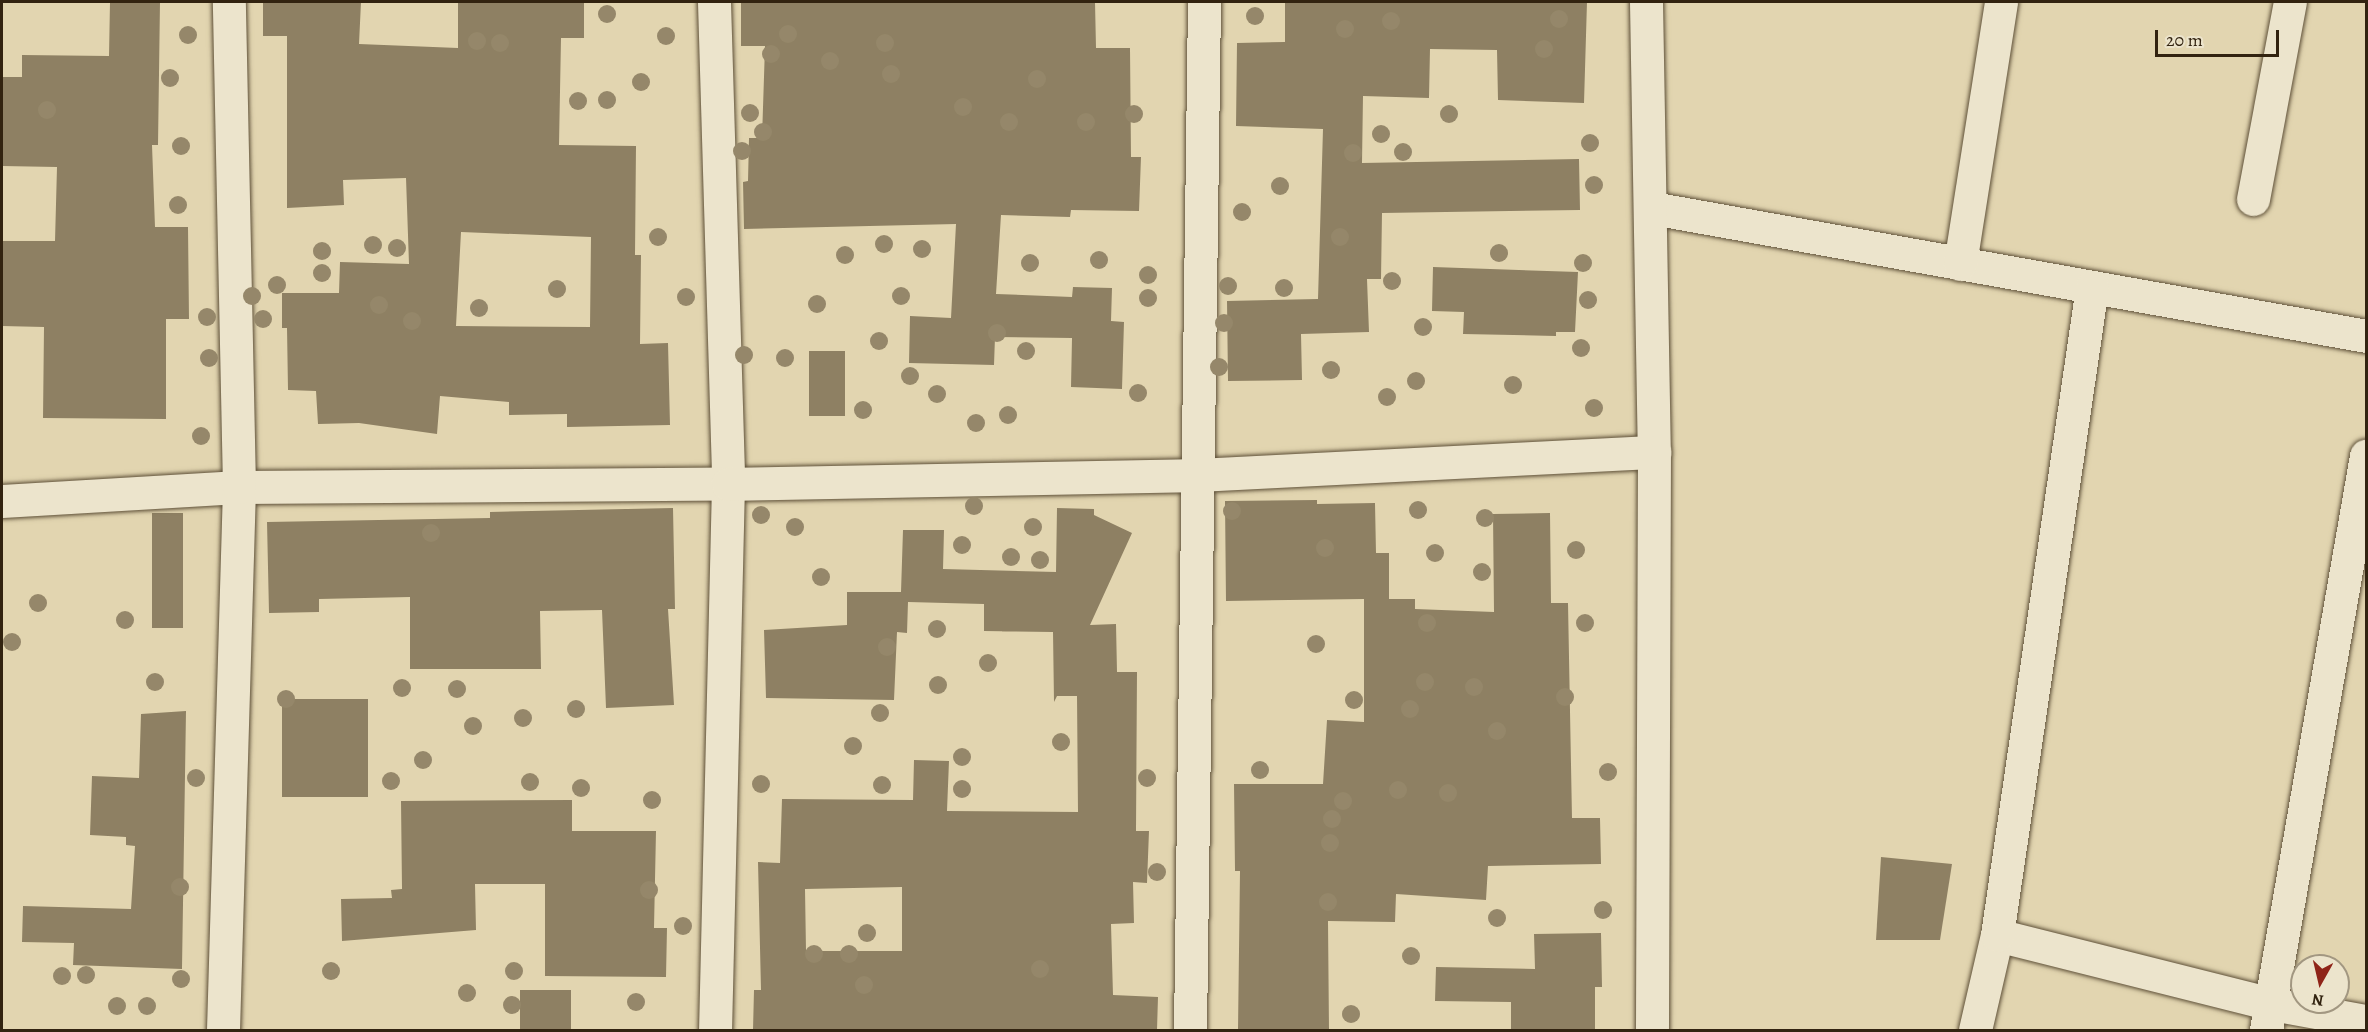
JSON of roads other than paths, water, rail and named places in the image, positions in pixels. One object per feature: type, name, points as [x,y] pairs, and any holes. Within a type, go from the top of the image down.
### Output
[{"type":"street","points":[[223,1030],[239,487],[229,2]]},
{"type":"street","points":[[714,2],[728,484],[715,1030]]},
{"type":"street","points":[[1190,1030],[1204,2]]},
{"type":"street","points":[[1646,2],[1652,208],[1654,452],[1652,1030]]},
{"type":"street","points":[[1960,264],[2001,2]]},
{"type":"street","points":[[2253,199],[2290,2]]},
{"type":"street","points":[[1652,208],[2367,336]]},
{"type":"street","points":[[1975,1030],[1997,935],[2092,287]]},
{"type":"street","points":[[2,501],[239,487],[728,484],[1199,475],[1654,452]]},
{"type":"street","points":[[2269,1017],[2367,456]]},
{"type":"street","points":[[1997,935],[2269,1017],[2367,1021]]}]
